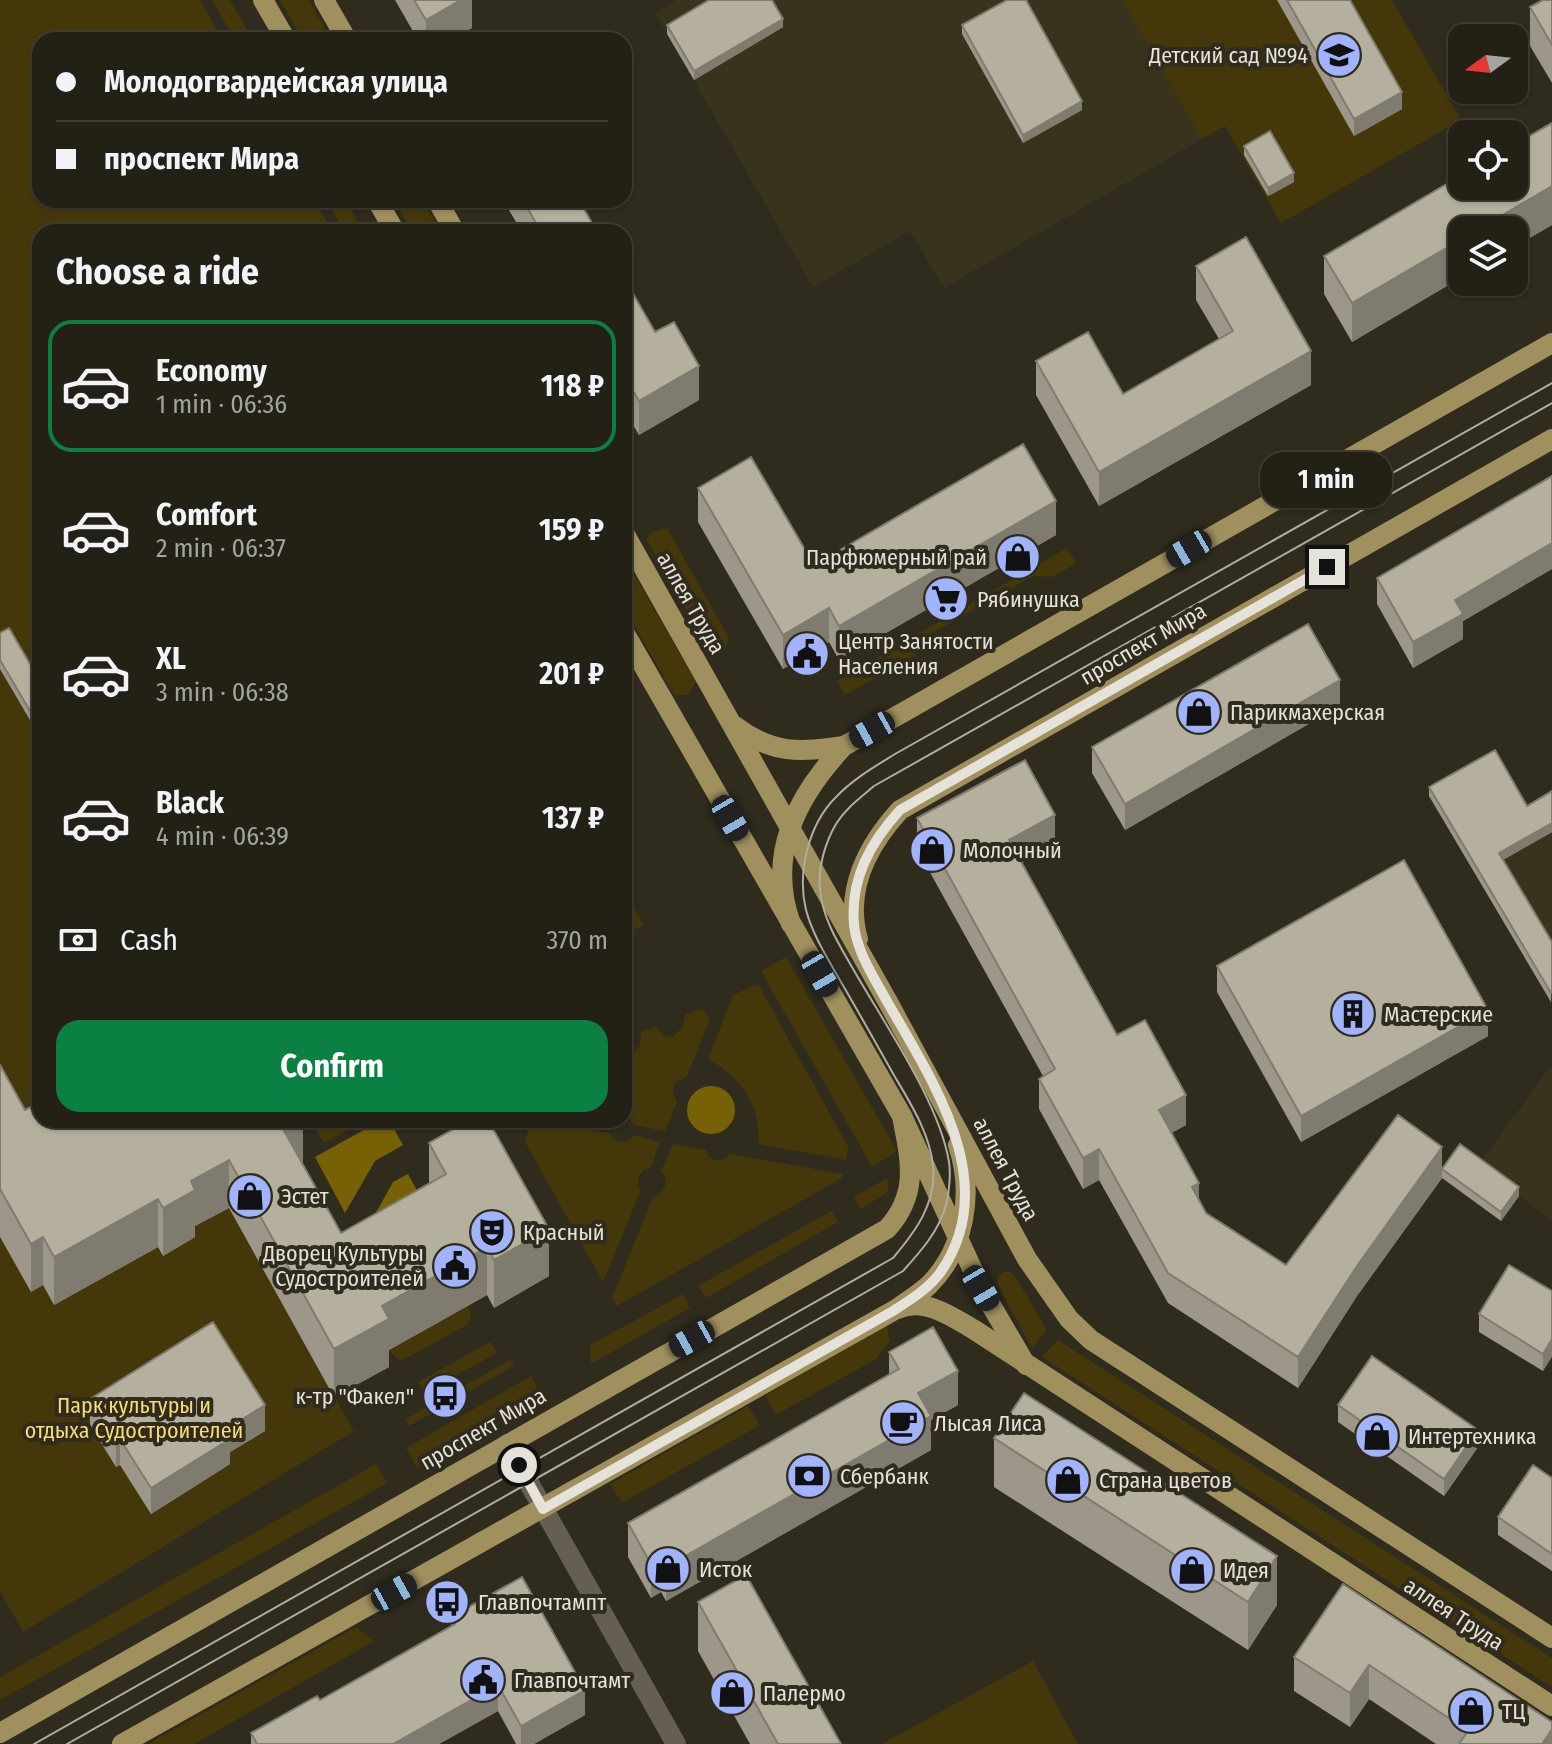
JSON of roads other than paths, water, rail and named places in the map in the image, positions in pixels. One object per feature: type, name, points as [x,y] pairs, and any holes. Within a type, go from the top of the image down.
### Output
[{"type":"main road","points":[[263,0],[281,32]]},
{"type":"main road","points":[[324,0],[342,32]]},
{"type":"main road","points":[[791,924],[780,880],[782,855],[801,803],[817,775],[844,746],[1552,343]]},
{"type":"main road","name":"проспект Мира","points":[[863,959],[854,926],[856,890],[862,864],[873,843],[900,810],[1552,439]]},
{"type":"main road","name":"аллея Труда","points":[[632,547],[938,1093],[1027,1259],[1069,1319],[1091,1340],[1552,1638]]},
{"type":"main road","name":"аллея Труда","points":[[632,646],[902,1116],[981,1288],[1026,1365],[1552,1706]]},
{"type":"main road","points":[[731,722],[747,735],[779,749],[800,752],[844,746]]},
{"type":"main road","points":[[122,1744],[893,1311],[925,1289],[939,1274],[957,1238],[966,1204],[962,1156],[938,1093]]},
{"type":"main road","name":"проспект Мира","points":[[0,1733],[887,1229],[909,1195],[909,1153],[902,1116]]},
{"type":"main road","points":[[893,1311],[921,1305],[938,1310],[973,1329],[1026,1365]]},
{"type":"street","points":[[507,1444],[676,1744]]},
{"type":"tram line","points":[[34,1744],[893,1258],[928,1205],[933,1166],[919,1120],[821,947],[806,910],[804,865],[812,835],[826,808],[849,785],[895,754],[1552,383]]},
{"type":"tram line","points":[[67,1744],[903,1271],[929,1240],[943,1214],[949,1189],[949,1162],[943,1138],[922,1088],[841,949],[824,910],[820,889],[821,864],[840,818],[874,786],[1552,403]]},
{"type":"place","name":"Детский сад №94","points":[[1339,55]]},
{"type":"place","name":"Парфюмерный рай","points":[[1018,557]]},
{"type":"place","name":"Рябинушка","points":[[946,599]]},
{"type":"place","name":"Центр Занятости Населения","points":[[807,654]]},
{"type":"place","name":"Парикмахерская","points":[[1199,712]]},
{"type":"place","name":"Молочный","points":[[932,850]]},
{"type":"place","name":"Мастерские","points":[[1353,1014]]},
{"type":"place","name":"Эстет","points":[[250,1196]]},
{"type":"place","name":"Красный","points":[[492,1232]]},
{"type":"place","name":"Дворец Культуры Судостроителей","points":[[455,1266]]},
{"type":"place","name":"к-тр \"Факел\"","points":[[445,1396]]},
{"type":"place","name":"Лысая Лиса","points":[[903,1423]]},
{"type":"place","name":"Интертехника","points":[[1377,1436]]},
{"type":"place","name":"Сбербанк","points":[[809,1476]]},
{"type":"place","name":"Страна цветов","points":[[1068,1480]]},
{"type":"place","name":"Исток","points":[[668,1569]]},
{"type":"place","name":"Идея","points":[[1192,1570]]},
{"type":"place","name":"Главпочтампт","points":[[447,1602]]},
{"type":"place","name":"Главпочтамт","points":[[483,1680]]},
{"type":"place","name":"Палермо","points":[[732,1693]]},
{"type":"place","name":"ТЦ","points":[[1471,1711]]},
{"type":"park label","name":"Парк культуры и отдыха Судостроителей","points":[[134,1418]]}]
